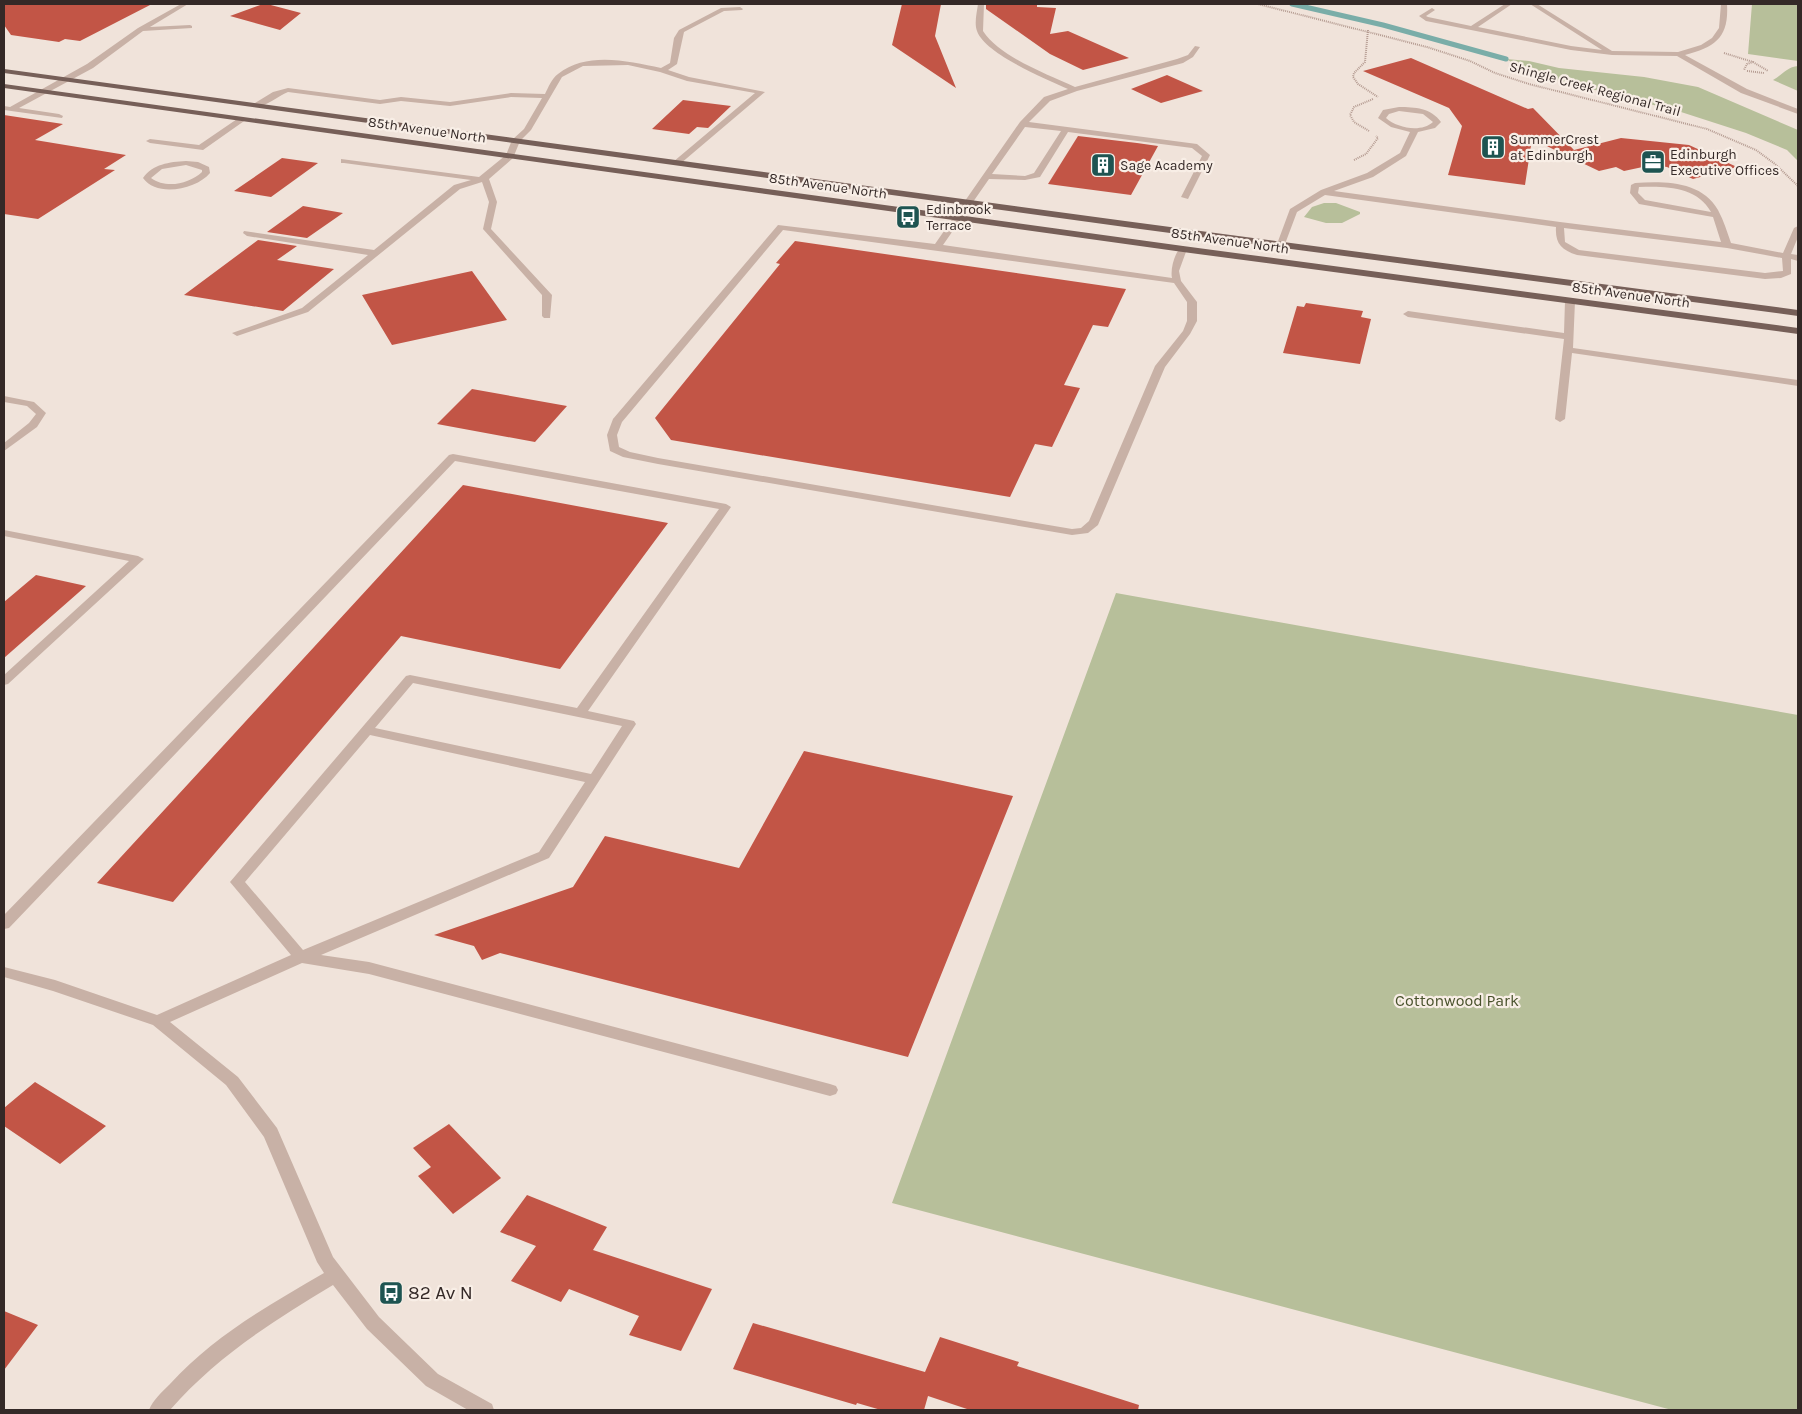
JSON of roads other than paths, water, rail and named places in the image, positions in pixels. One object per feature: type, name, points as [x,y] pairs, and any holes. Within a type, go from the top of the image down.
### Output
[{"type":"main road","name":"85th Avenue North","points":[[4,71],[1798,312]]},
{"type":"main road","name":"85th Avenue North","points":[[4,86],[1183,249],[1798,331]]},
{"type":"street","points":[[7,109],[44,91],[102,58],[140,29],[185,4]]},
{"type":"street","points":[[981,4],[980,30],[985,39],[1008,56],[1074,89]]},
{"type":"street","points":[[1474,28],[1509,4]]},
{"type":"street","points":[[1533,4],[1612,53]]},
{"type":"street","points":[[1432,10],[1422,16],[1426,19],[1571,48],[1612,53],[1678,54],[1704,47],[1713,40],[1722,29],[1724,4]]},
{"type":"street","points":[[662,70],[674,64],[677,37],[681,31],[689,25],[723,9],[740,9]]},
{"type":"street","points":[[140,29],[190,27]]},
{"type":"street","points":[[937,247],[1023,124],[1047,99],[1074,89],[1180,61],[1191,56],[1196,47]]},
{"type":"street","points":[[1678,54],[1744,91],[1798,112]]},
{"type":"street","points":[[237,333],[305,310],[457,186],[485,178],[510,156],[516,140],[527,130],[559,76],[580,64],[614,62],[662,70],[687,79],[761,92],[677,162]]},
{"type":"street","points":[[258,105],[276,94],[288,90],[380,102],[401,98],[450,104],[511,95],[548,96]]},
{"type":"street","points":[[7,109],[59,116]]},
{"type":"street","points":[[1407,109],[1424,112],[1435,118],[1435,125],[1430,128],[1415,130],[1390,125],[1382,118],[1382,115],[1391,110],[1407,109]]},
{"type":"street","points":[[186,163],[202,166],[206,169],[206,172],[197,180],[178,186],[159,186],[147,178],[153,171],[168,165],[186,163],[200,148],[243,119]]},
{"type":"street","points":[[1023,124],[1194,146],[1206,155],[1185,197]]},
{"type":"street","points":[[986,176],[1025,178],[1037,175],[1066,129]]},
{"type":"street","points":[[1281,244],[1293,210],[1324,192],[1370,175],[1403,154],[1415,130]]},
{"type":"street","points":[[150,141],[200,148]]},
{"type":"street","points":[[344,161],[462,178],[485,178]]},
{"type":"street","points":[[485,178],[493,202],[488,229],[547,295],[547,316]]},
{"type":"street","points":[[1716,215],[1642,202],[1634,193],[1635,185],[1657,183],[1682,188],[1698,195],[1710,204],[1716,215],[1727,245]]},
{"type":"street","points":[[1324,192],[1560,225],[1727,245],[1798,258]]},
{"type":"street","points":[[1560,225],[1559,240],[1564,247],[1577,252],[1764,276],[1781,275],[1788,272],[1786,256],[1798,228]]},
{"type":"street","points":[[1177,281],[781,227],[617,421],[611,440],[614,449],[627,455],[658,461],[1072,532],[1084,531],[1094,523],[1160,366],[1187,332],[1192,320],[1192,302],[1177,281],[1175,271],[1183,249]]},
{"type":"street","points":[[247,233],[375,253]]},
{"type":"street","points":[[1560,419],[1568,350],[1570,301]]},
{"type":"street","points":[[1408,314],[1569,337]]},
{"type":"street","points":[[1568,350],[1798,383]]},
{"type":"street","points":[[4,399],[30,404],[41,413],[33,425],[4,448]]},
{"type":"street","points":[[4,924],[453,457],[726,507],[580,713]]},
{"type":"street","points":[[4,533],[138,559],[4,681]]},
{"type":"street","points":[[158,1021],[301,957],[544,855],[630,724],[410,678],[237,882],[301,957],[369,968],[830,1090]]},
{"type":"street","points":[[367,730],[594,779]]},
{"type":"street","points":[[4,972],[55,986],[158,1021],[232,1080],[271,1133],[326,1262],[335,1275],[373,1323],[432,1380],[485,1410]]},
{"type":"street","points":[[158,1410],[219,1349],[263,1317],[335,1275]]},
{"type":"waterway","points":[[1292,4],[1383,25],[1506,59]]},
{"type":"place","name":"SummerCrest at Edinburgh","points":[[1493,147]]},
{"type":"place","name":"Edinburgh Executive Offices","points":[[1653,162]]},
{"type":"place","name":"Sage Academy","points":[[1103,165]]},
{"type":"place","name":"Edinbrook Terrace","points":[[908,217]]},
{"type":"place","name":"82 Av N","points":[[391,1293]]},
{"type":"park label","name":"Cottonwood Park","points":[[1457,1000]]}]
